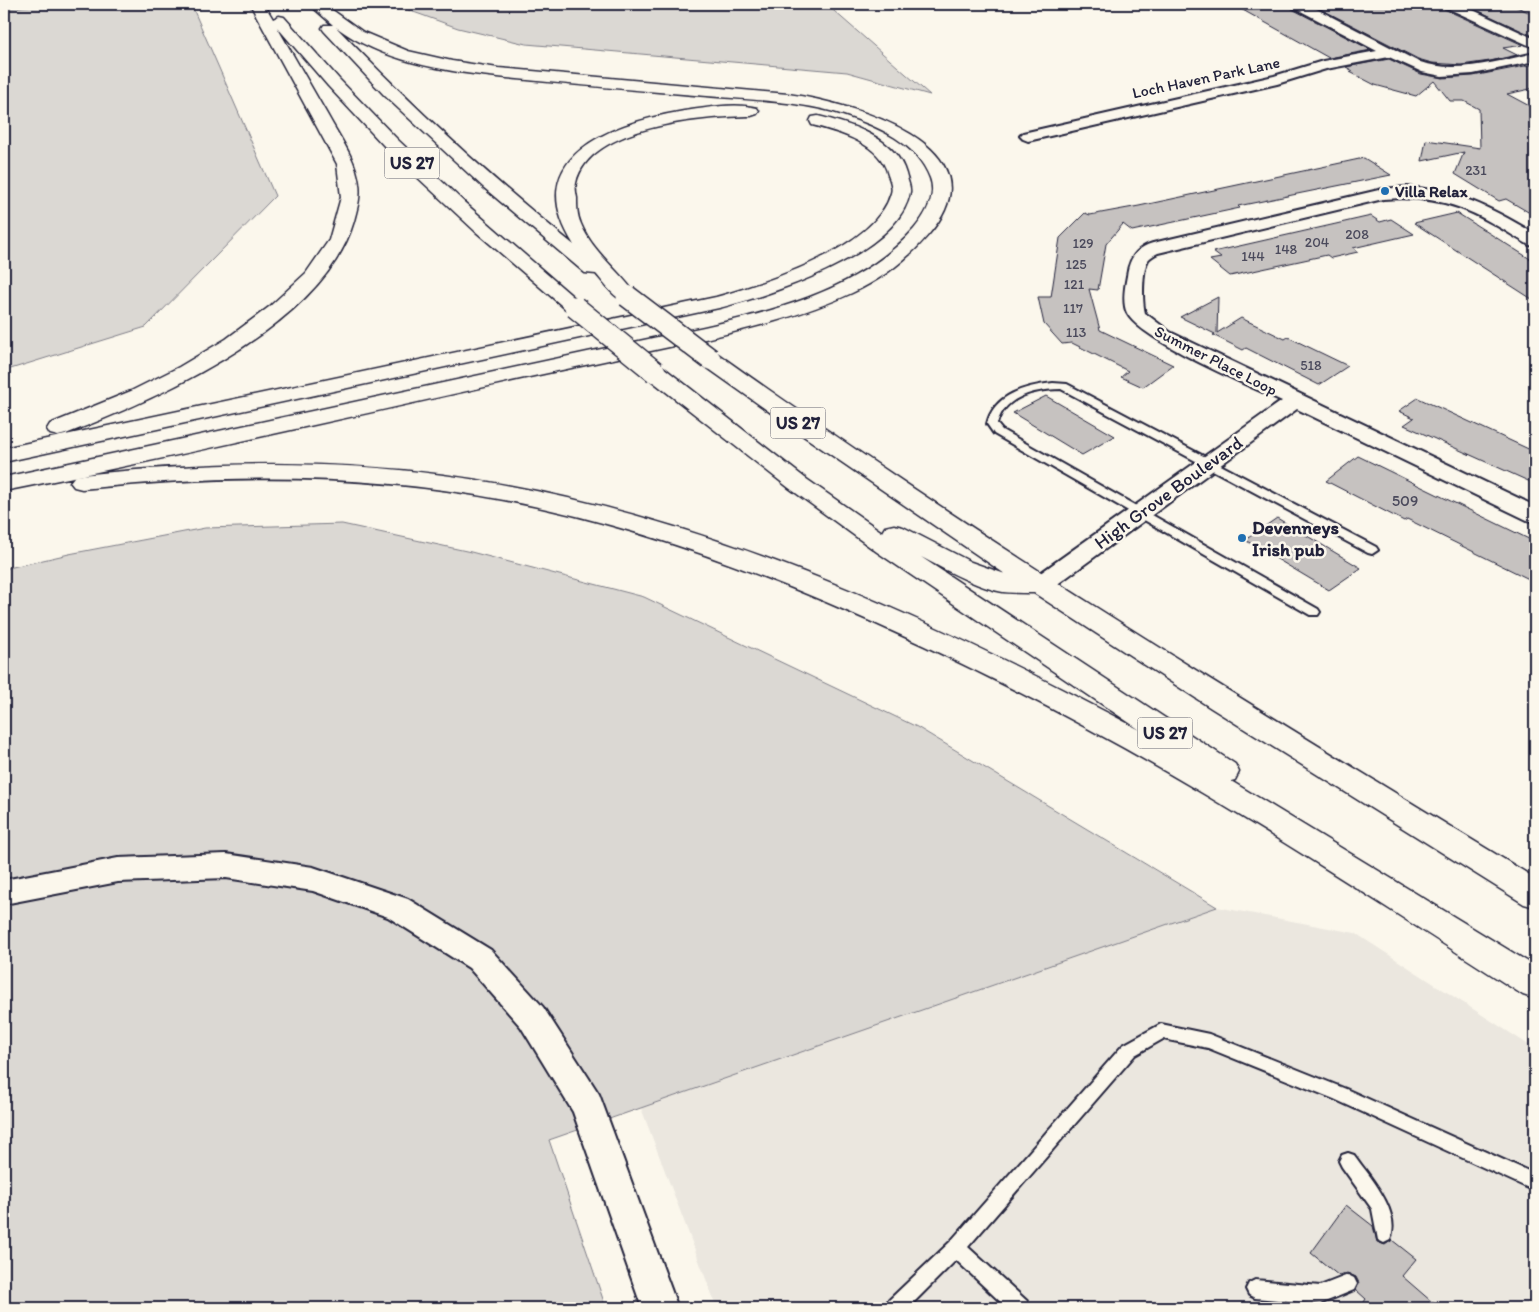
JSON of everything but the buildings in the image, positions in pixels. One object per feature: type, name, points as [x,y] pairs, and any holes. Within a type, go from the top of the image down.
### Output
[{"type":"highway","points":[[4,447],[99,413],[170,381],[234,344],[284,304],[316,273],[332,251],[341,235],[350,202],[349,176],[346,164],[257,4]]},
{"type":"highway","name":"US 27","points":[[265,4],[338,88],[391,143],[462,210],[575,307],[797,483],[994,619],[1535,982]]},
{"type":"highway","name":"US 27","points":[[307,4],[377,80],[452,152],[543,229],[627,296],[710,358],[854,462],[1040,584],[1284,739],[1535,894]]},
{"type":"highway","points":[[4,484],[667,341],[772,316],[832,294],[879,268],[908,247],[934,217],[940,203],[942,190],[940,177],[935,166],[920,148],[882,124],[849,111],[782,99],[499,73],[438,64],[399,53],[365,39],[340,25],[316,4]]},
{"type":"highway","points":[[4,455],[719,302],[768,288],[826,263],[858,244],[883,223],[900,199],[902,188],[898,170],[886,154],[855,134],[812,119],[773,113],[726,111],[692,114],[654,121],[615,135],[585,153],[575,163],[568,175],[565,187],[565,200],[568,214],[582,241],[627,296]]},
{"type":"highway","points":[[4,492],[127,477],[199,472],[284,471],[366,474],[505,492],[577,508],[664,532],[837,596],[945,644],[1025,683],[1164,757],[1241,802],[1535,982]]},
{"type":"highway","points":[[797,483],[962,568],[1002,583],[1040,584]]},
{"type":"street","points":[[1298,4],[1418,67],[1445,73],[1459,72],[1535,57]]},
{"type":"street","points":[[1450,4],[1535,44]]},
{"type":"street","name":"Loch Haven Park Lane","points":[[1028,136],[1277,80],[1323,65],[1390,53]]},
{"type":"street","name":"Summer Place Loop","points":[[1535,241],[1492,214],[1468,203],[1438,195],[1397,193],[1166,244],[1148,251],[1138,262],[1133,303],[1135,311],[1141,320],[1163,336],[1535,514]]},
{"type":"street","name":"High Grove Boulevard","points":[[1040,584],[1296,400]]},
{"type":"street","points":[[4,892],[118,870],[226,866],[314,879],[398,908],[480,959],[532,1017],[588,1105],[660,1308]]},
{"type":"lane","points":[[1314,612],[998,432],[992,424],[996,410],[1006,401],[1037,388],[1049,385],[1063,386],[1372,550]]},
{"type":"lane","points":[[895,1308],[956,1248],[1129,1050],[1160,1031],[1209,1041],[1340,1094],[1535,1182]]},
{"type":"lane","points":[[1348,1161],[1380,1206],[1384,1234]]},
{"type":"lane","points":[[956,1248],[1020,1308]]},
{"type":"lane","points":[[1255,1289],[1320,1294],[1348,1284]]},
{"type":"shaded area","points":[[43,4],[191,4],[275,196],[146,327],[4,371],[4,9]]},
{"type":"shaded area","points":[[401,4],[826,4],[930,95],[847,72],[526,44],[458,28],[408,10]]},
{"type":"shaded area","points":[[342,524],[471,552],[644,597],[917,727],[1217,907],[549,1140],[606,1308],[4,1308],[4,569],[69,554],[205,528]]},
{"type":"shaded area","points":[[1217,907],[1355,933],[1535,1049],[1535,1308],[717,1308],[641,1108]]},
{"type":"place","name":"Villa Relax","points":[[1385,191]]},
{"type":"place","name":"Devenneys Irish pub","points":[[1242,538]]}]
